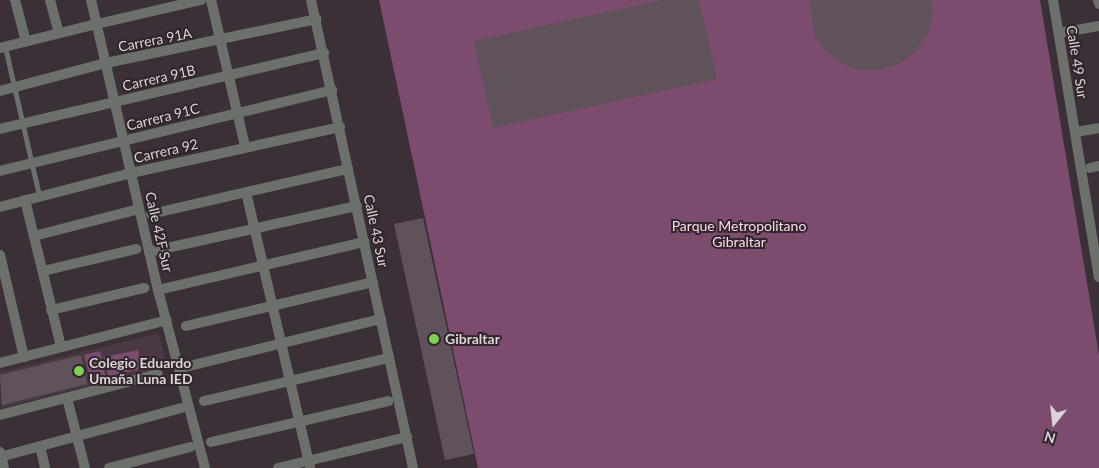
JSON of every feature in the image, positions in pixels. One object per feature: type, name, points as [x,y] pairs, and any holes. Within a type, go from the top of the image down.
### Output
[{"type":"street","points":[[15,0],[26,42]]},
{"type":"street","points":[[50,0],[59,33]]},
{"type":"street","name":"Calle 42F Sur","points":[[91,0],[158,290],[206,468]]},
{"type":"street","points":[[2,47],[201,0]]},
{"type":"street","points":[[211,0],[227,76],[245,146]]},
{"type":"street","name":"Calle 43 Sur","points":[[311,0],[413,468]]},
{"type":"street","name":"Calle 49 Sur","points":[[1053,0],[1075,132],[1095,222],[1099,277]]},
{"type":"street","points":[[1098,0],[1099,4]]},
{"type":"street","name":"Carrera 91A","points":[[0,91],[106,63],[219,41],[316,19]]},
{"type":"street","points":[[1059,33],[1099,26]]},
{"type":"street","name":"Carrera 91B","points":[[0,129],[324,53]]},
{"type":"street","name":"Carrera 91C","points":[[0,171],[332,90]]},
{"type":"street","name":"Carrera 92","points":[[0,207],[245,146],[340,127]]},
{"type":"street","points":[[1075,132],[1099,128]]},
{"type":"street","points":[[151,214],[348,169]]},
{"type":"street","points":[[246,192],[309,465]]},
{"type":"street","points":[[25,200],[61,347]]},
{"type":"street","points":[[149,252],[357,206]]},
{"type":"street","points":[[34,236],[140,209]]},
{"type":"street","points":[[158,290],[364,242]]},
{"type":"street","points":[[43,271],[136,249]]},
{"type":"street","points":[[0,255],[24,357]]},
{"type":"street","points":[[186,326],[373,282]]},
{"type":"street","points":[[51,310],[144,288]]},
{"type":"street","points":[[180,368],[381,319]]},
{"type":"street","points":[[0,363],[167,320]]},
{"type":"street","points":[[204,401],[290,383],[389,358]]},
{"type":"street","points":[[0,415],[158,374]]},
{"type":"street","points":[[67,398],[85,468]]},
{"type":"street","points":[[211,442],[300,423],[388,401]]},
{"type":"street","points":[[4,468],[0,455],[77,437],[182,408]]},
{"type":"street","points":[[278,468],[309,465],[407,437]]},
{"type":"street","points":[[40,446],[45,468]]},
{"type":"street","points":[[109,468],[190,447]]},
{"type":"lane","points":[[2,47],[14,87],[39,196]]},
{"type":"shaded area","name":"Colegio Eduardo Umaña Luna IED","points":[[159,333],[167,367],[1,408],[0,372]]},
{"type":"green space","name":"Parque Metropolitano Gibraltar","points":[[379,0],[1040,0],[1099,355],[1099,468],[478,468]]},
{"type":"green space","points":[[138,350],[142,369],[108,376],[104,357]]},
{"type":"green space","points":[[100,351],[106,378],[91,382],[84,355]]},
{"type":"building","points":[[662,0],[699,0],[717,79],[493,128],[474,41]]},
{"type":"building","points":[[810,0],[931,0],[933,12],[928,33],[916,51],[899,64],[879,70],[859,70],[841,63],[825,51],[814,35]]},
{"type":"building","name":"Gibraltar","points":[[423,218],[474,454],[445,460],[394,224]]},
{"type":"building","points":[[81,355],[87,384],[2,405],[0,375]]},
{"type":"place","name":"Gibraltar","points":[[434,339]]},
{"type":"place","name":"Colegio Eduardo Umaña Luna IED","points":[[79,371]]}]
